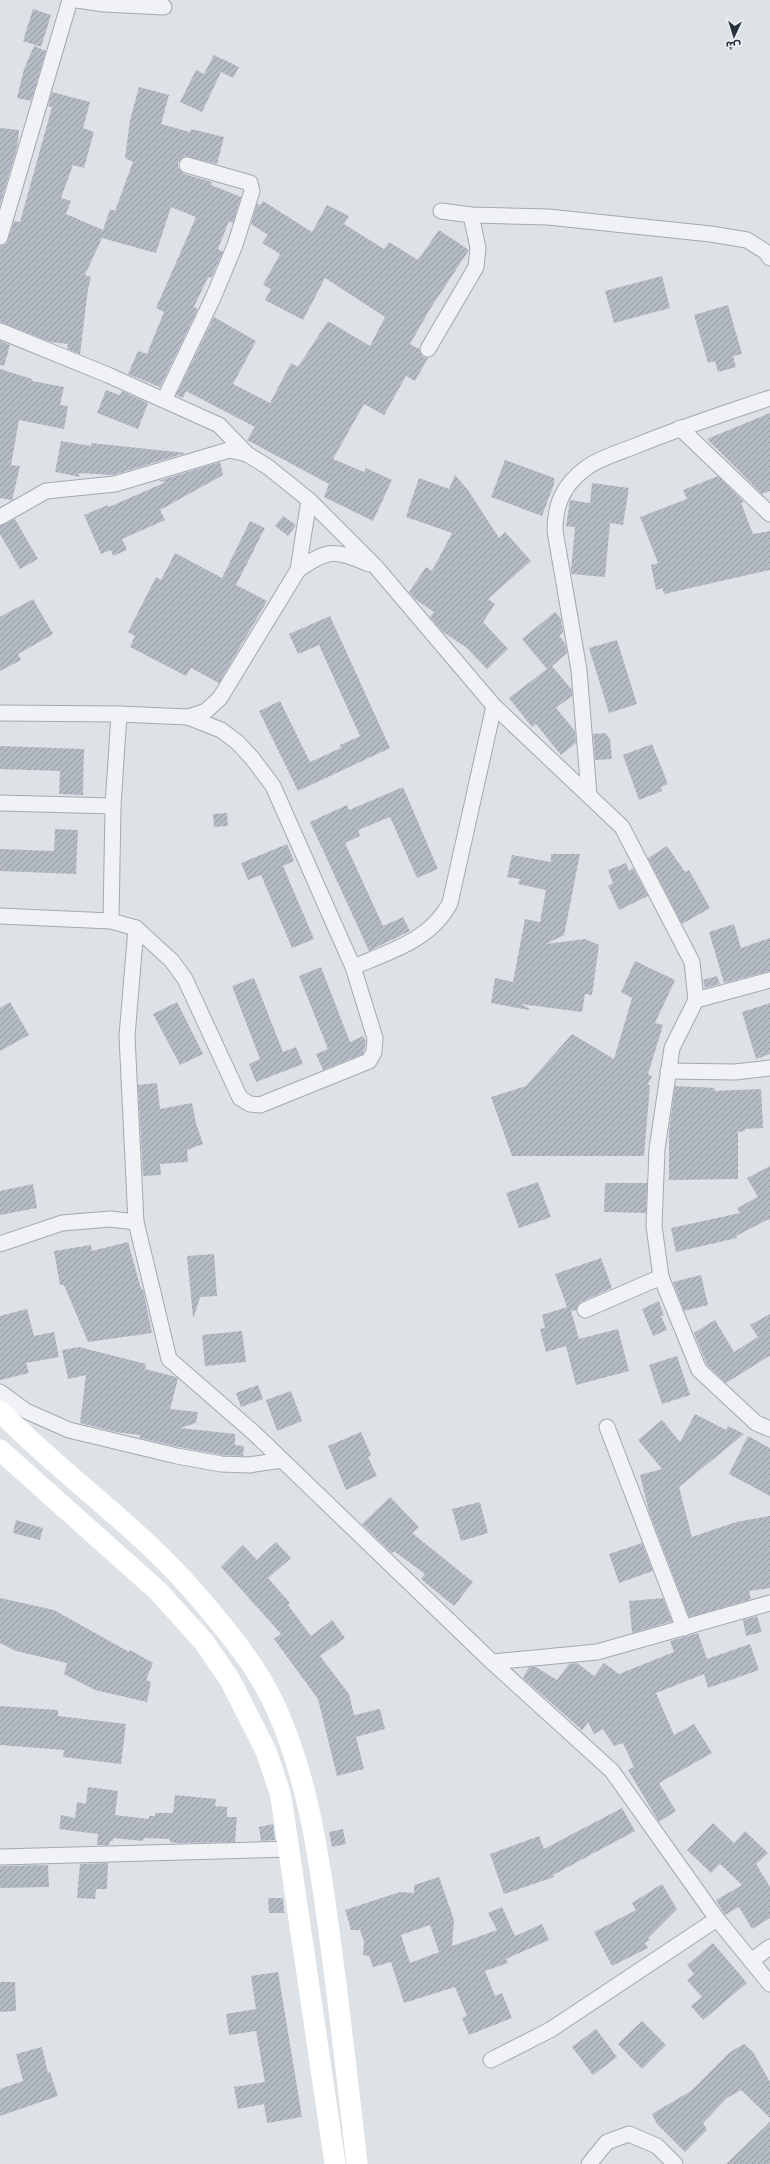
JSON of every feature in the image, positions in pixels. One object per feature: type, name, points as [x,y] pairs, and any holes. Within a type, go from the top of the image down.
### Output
[{"type":"main road","points":[[0,1411],[158,1554],[200,1598],[258,1674],[275,1706],[290,1741],[304,1784],[320,1865],[335,1974],[357,2164]]},
{"type":"main road","points":[[0,1450],[158,1591],[204,1642],[230,1680],[266,1752],[280,1793],[290,1849],[336,2164]]},
{"type":"street","points":[[0,237],[70,0]]},
{"type":"street","points":[[77,0],[104,4],[164,7]]},
{"type":"street","points":[[164,400],[213,298],[236,245],[252,191],[250,183],[187,165]]},
{"type":"street","points":[[441,211],[471,215],[548,217],[717,235],[747,240],[766,252],[770,258]]},
{"type":"street","points":[[428,349],[476,267],[478,248],[471,215]]},
{"type":"street","points":[[0,331],[164,400],[219,425],[246,454],[268,467],[309,500],[376,567],[494,706],[622,827],[692,962],[696,1000],[672,1048],[657,1149],[654,1226],[661,1277],[699,1370],[756,1423],[770,1429]]},
{"type":"street","points":[[589,795],[579,670],[557,553],[555,512],[562,495],[572,481],[586,468],[601,459],[680,428],[770,398]]},
{"type":"street","points":[[680,428],[770,514]]},
{"type":"street","points":[[0,517],[46,491],[115,484],[229,450],[246,454]]},
{"type":"street","points":[[188,717],[206,711],[220,698],[298,570],[309,500]]},
{"type":"street","points":[[298,570],[315,558],[334,552],[349,555],[376,567]]},
{"type":"street","points":[[353,967],[422,936],[444,915],[450,903],[494,706]]},
{"type":"street","points":[[0,713],[119,714],[188,717],[221,730],[236,742],[252,758],[273,786],[353,967],[375,1038],[374,1052],[369,1061],[260,1105],[250,1104],[240,1098],[186,980],[172,961],[136,928],[111,921],[0,916]]},
{"type":"street","points":[[111,921],[113,806],[119,714]]},
{"type":"street","points":[[0,803],[113,806]]},
{"type":"street","points":[[136,928],[127,1036],[136,1222],[169,1359],[254,1433],[492,1662],[612,1771],[717,1919],[770,1984]]},
{"type":"street","points":[[696,1000],[770,980]]},
{"type":"street","points":[[668,1072],[735,1072],[770,1068]]},
{"type":"street","points":[[0,1244],[62,1223],[110,1219],[136,1222]]},
{"type":"street","points":[[584,1310],[661,1277]]},
{"type":"street","points":[[0,1392],[26,1411],[69,1430],[177,1456],[228,1464],[249,1465],[282,1460]]},
{"type":"street","points":[[607,1427],[684,1628]]},
{"type":"street","points":[[492,1662],[597,1652],[770,1603]]},
{"type":"street","points":[[0,1857],[290,1849]]},
{"type":"street","points":[[491,2060],[550,2030],[717,1919]]},
{"type":"street","points":[[751,1961],[770,1946]]},
{"type":"street","points":[[589,2164],[608,2142],[629,2134],[657,2146],[675,2164]]},
{"type":"building","points":[[33,9],[51,15],[41,47],[23,41]]},
{"type":"building","points":[[34,46],[46,51],[31,101],[17,98],[24,69]]},
{"type":"building","points":[[214,55],[239,67],[233,78],[221,72],[202,112],[180,102],[196,70],[204,74]]},
{"type":"building","points":[[139,87],[169,95],[161,124],[190,132],[191,129],[224,137],[217,164],[185,156],[178,162],[178,168],[184,174],[212,182],[211,185],[241,197],[233,223],[229,221],[218,249],[223,252],[211,278],[208,277],[194,307],[198,309],[160,387],[128,374],[138,351],[147,354],[164,312],[156,308],[196,217],[171,207],[156,253],[102,238],[85,275],[91,277],[88,289],[80,354],[67,349],[68,344],[50,342],[0,322],[0,246],[6,244],[14,221],[20,222],[52,107],[48,106],[52,92],[90,102],[83,128],[94,132],[84,168],[73,165],[61,198],[71,201],[66,214],[103,230],[110,209],[115,211],[133,162],[125,158],[130,120]]},
{"type":"building","points":[[0,128],[19,130],[17,148],[0,205]]},
{"type":"building","points":[[263,201],[312,232],[327,205],[349,216],[344,224],[384,249],[389,242],[418,260],[439,230],[469,250],[430,309],[410,344],[419,349],[423,357],[428,358],[415,381],[406,376],[384,415],[364,404],[333,459],[364,472],[366,468],[392,480],[373,521],[324,497],[329,484],[247,440],[255,427],[186,391],[183,398],[176,395],[214,317],[256,341],[233,384],[270,403],[291,363],[298,367],[328,321],[370,346],[385,317],[325,278],[303,320],[265,300],[271,289],[263,285],[280,254],[262,243],[268,235],[251,224],[257,204],[260,205]]},
{"type":"building","points":[[662,276],[670,308],[614,323],[605,291]]},
{"type":"building","points":[[728,305],[742,354],[733,356],[736,367],[718,372],[715,361],[708,363],[694,315]]},
{"type":"building","points":[[0,341],[10,345],[4,366],[0,365]]},
{"type":"building","points":[[0,369],[32,379],[32,381],[64,387],[60,405],[68,406],[64,429],[19,420],[11,465],[20,466],[12,500],[0,498]]},
{"type":"building","points":[[106,390],[120,395],[122,391],[148,403],[138,429],[97,413]]},
{"type":"building","points":[[770,413],[770,491],[762,494],[707,439]]},
{"type":"building","points":[[61,441],[91,446],[91,443],[186,453],[113,475],[78,473],[80,477],[55,472]]},
{"type":"building","points":[[505,460],[554,478],[554,484],[542,516],[491,497]]},
{"type":"building","points":[[220,462],[223,475],[160,510],[165,520],[122,539],[127,550],[113,556],[111,550],[101,554],[84,515],[108,505],[109,507],[166,482],[158,481]]},
{"type":"building","points":[[455,475],[468,490],[499,538],[505,532],[531,561],[488,599],[495,604],[483,622],[508,649],[487,669],[467,648],[443,632],[430,617],[434,612],[415,599],[409,592],[426,567],[432,571],[452,533],[406,517],[419,478],[449,489]]},
{"type":"building","points":[[718,476],[744,502],[741,503],[753,534],[770,531],[770,570],[664,594],[662,588],[656,590],[651,565],[658,563],[640,517],[687,499],[683,490]]},
{"type":"building","points":[[592,483],[629,488],[623,525],[610,523],[605,577],[572,574],[571,570],[575,527],[566,526],[570,500],[590,503]]},
{"type":"building","points":[[283,516],[296,525],[288,536],[275,526]]},
{"type":"building","points":[[15,519],[38,559],[20,569],[0,534],[0,526]]},
{"type":"building","points":[[250,521],[265,528],[236,585],[267,601],[219,683],[191,668],[186,676],[130,647],[135,636],[128,632],[156,577],[161,580],[175,553],[222,578]]},
{"type":"building","points":[[33,599],[53,634],[18,654],[21,660],[0,671],[0,617]]},
{"type":"building","points":[[555,612],[561,619],[563,632],[559,636],[565,643],[567,653],[552,666],[572,690],[572,696],[556,708],[575,731],[576,743],[561,755],[536,724],[532,727],[509,698],[547,669],[522,639]]},
{"type":"building","points":[[330,616],[390,748],[298,791],[259,711],[280,701],[310,762],[341,748],[340,745],[360,736],[319,645],[298,654],[289,634]]},
{"type":"building","points":[[617,640],[637,704],[609,713],[589,648]]},
{"type":"building","points":[[605,733],[610,739],[612,759],[595,760],[593,734]]},
{"type":"building","points":[[652,744],[668,784],[661,787],[662,791],[639,800],[623,755]]},
{"type":"building","points":[[0,746],[84,749],[83,795],[59,794],[60,771],[0,769]]},
{"type":"building","points":[[403,787],[438,869],[417,878],[390,817],[358,830],[360,836],[345,843],[383,926],[403,917],[410,931],[369,951],[310,822],[347,805],[349,810]]},
{"type":"building","points":[[227,813],[228,826],[214,827],[213,814]]},
{"type":"building","points":[[55,829],[78,830],[76,874],[0,871],[0,849],[54,851]]},
{"type":"building","points":[[287,844],[294,861],[283,866],[314,939],[292,948],[261,875],[248,880],[241,863]]},
{"type":"building","points":[[667,846],[685,872],[689,870],[710,908],[682,924],[648,858]]},
{"type":"building","points":[[551,854],[580,854],[564,935],[546,944],[585,939],[599,945],[592,995],[585,994],[582,1012],[521,1004],[530,1009],[529,1010],[491,1003],[495,978],[513,982],[525,919],[540,922],[546,890],[518,884],[520,879],[507,877],[512,855],[551,862]]},
{"type":"building","points":[[626,863],[629,871],[633,868],[648,896],[619,910],[608,886],[613,883],[608,870]]},
{"type":"building","points":[[734,924],[741,948],[770,938],[770,971],[724,983],[709,932]]},
{"type":"building","points":[[635,961],[675,980],[655,1023],[663,1025],[648,1074],[652,1077],[647,1085],[650,1085],[644,1156],[512,1156],[491,1097],[526,1086],[572,1034],[614,1059],[632,998],[621,992]]},
{"type":"building","points":[[321,967],[350,1042],[363,1036],[366,1042],[363,1054],[323,1070],[316,1054],[328,1049],[299,976]]},
{"type":"building","points":[[717,976],[720,984],[705,988],[703,980]]},
{"type":"building","points":[[254,978],[283,1052],[296,1047],[303,1064],[256,1082],[249,1064],[260,1059],[232,986]]},
{"type":"building","points":[[10,1002],[29,1035],[0,1051],[0,1008]]},
{"type":"building","points":[[177,1002],[203,1054],[180,1065],[153,1014]]},
{"type":"building","points":[[770,1003],[770,1054],[756,1059],[742,1012]]},
{"type":"building","points":[[157,1083],[160,1109],[192,1103],[196,1123],[203,1144],[187,1150],[188,1162],[160,1164],[161,1175],[143,1176],[138,1085]]},
{"type":"building","points":[[675,1086],[715,1088],[714,1091],[761,1089],[763,1128],[745,1129],[745,1131],[738,1132],[738,1179],[669,1180],[669,1131]]},
{"type":"building","points":[[770,1166],[770,1221],[769,1219],[736,1236],[737,1238],[676,1252],[671,1228],[740,1213],[737,1208],[758,1197],[747,1178]]},
{"type":"building","points":[[538,1182],[551,1217],[519,1228],[506,1193]]},
{"type":"building","points":[[605,1183],[647,1183],[646,1213],[604,1212]]},
{"type":"building","points":[[33,1184],[37,1208],[0,1215],[0,1191]]},
{"type":"building","points":[[128,1242],[141,1289],[143,1289],[152,1333],[88,1342],[64,1285],[60,1285],[54,1251],[91,1245],[92,1251]]},
{"type":"building","points":[[214,1254],[217,1296],[200,1297],[193,1317],[187,1256]]},
{"type":"building","points":[[601,1258],[612,1288],[581,1302],[576,1310],[571,1311],[579,1339],[618,1329],[629,1371],[576,1385],[566,1346],[546,1352],[540,1329],[545,1328],[542,1315],[567,1307],[555,1274]]},
{"type":"building","points":[[701,1275],[708,1305],[684,1311],[673,1282]]},
{"type":"building","points":[[659,1301],[664,1316],[661,1316],[667,1330],[653,1336],[642,1309]]},
{"type":"building","points":[[27,1309],[34,1336],[54,1332],[59,1357],[26,1363],[29,1373],[0,1380],[0,1316]]},
{"type":"building","points":[[770,1314],[770,1357],[769,1356],[726,1383],[707,1365],[694,1333],[715,1320],[734,1352],[758,1337],[750,1325]]},
{"type":"building","points":[[242,1331],[246,1362],[205,1366],[202,1335]]},
{"type":"building","points":[[79,1347],[146,1364],[145,1369],[176,1377],[178,1379],[170,1409],[198,1412],[196,1423],[180,1428],[235,1434],[235,1445],[244,1446],[243,1456],[222,1455],[179,1447],[140,1438],[140,1435],[116,1432],[80,1423],[86,1375],[68,1379],[62,1350]]},
{"type":"building","points":[[677,1356],[690,1395],[662,1404],[649,1365]]},
{"type":"building","points":[[258,1385],[263,1399],[241,1407],[236,1393]]},
{"type":"building","points":[[291,1391],[302,1421],[277,1431],[266,1400]]},
{"type":"building","points":[[695,1414],[726,1430],[728,1426],[744,1434],[679,1487],[692,1537],[736,1522],[770,1516],[770,1588],[749,1591],[751,1599],[689,1617],[649,1512],[640,1475],[662,1469],[638,1440],[662,1420],[680,1442]]},
{"type":"building","points":[[361,1432],[371,1455],[368,1457],[377,1476],[346,1490],[328,1446]]},
{"type":"building","points":[[748,1436],[770,1448],[770,1496],[729,1474]]},
{"type":"building","points":[[390,1497],[419,1527],[412,1533],[473,1582],[454,1606],[421,1579],[425,1574],[394,1551],[392,1553],[362,1524]]},
{"type":"building","points":[[480,1502],[488,1533],[461,1541],[452,1509]]},
{"type":"building","points":[[16,1520],[43,1528],[40,1540],[13,1533]]},
{"type":"building","points":[[276,1542],[291,1558],[268,1578],[290,1603],[288,1605],[311,1636],[332,1620],[345,1638],[320,1656],[349,1694],[354,1715],[380,1709],[385,1729],[356,1737],[364,1769],[337,1776],[318,1699],[274,1639],[281,1634],[221,1567],[243,1545],[257,1560]]},
{"type":"building","points":[[642,1543],[653,1571],[619,1583],[609,1554]]},
{"type":"building","points":[[0,1598],[54,1610],[129,1652],[130,1650],[153,1663],[146,1680],[151,1682],[147,1702],[95,1690],[64,1674],[67,1663],[16,1651],[0,1643]]},
{"type":"building","points":[[663,1598],[672,1621],[632,1633],[629,1601]]},
{"type":"building","points":[[757,1616],[762,1632],[746,1636],[743,1620]]},
{"type":"building","points":[[698,1633],[707,1659],[750,1644],[759,1670],[708,1688],[704,1674],[656,1693],[674,1735],[694,1724],[712,1753],[659,1783],[676,1811],[659,1822],[628,1770],[634,1767],[623,1743],[614,1746],[603,1729],[594,1734],[588,1722],[582,1730],[523,1678],[529,1667],[536,1667],[557,1680],[569,1664],[577,1663],[594,1676],[604,1663],[619,1674],[674,1652],[670,1641]]},
{"type":"building","points":[[0,1706],[58,1710],[58,1716],[126,1724],[121,1764],[63,1757],[64,1750],[0,1745]]},
{"type":"building","points":[[88,1787],[118,1791],[115,1815],[149,1819],[149,1816],[155,1816],[155,1813],[173,1813],[175,1795],[216,1799],[215,1806],[227,1807],[227,1817],[237,1817],[235,1842],[177,1843],[170,1842],[170,1839],[144,1838],[143,1841],[113,1838],[113,1841],[110,1841],[109,1845],[97,1845],[98,1834],[59,1829],[61,1815],[75,1818],[77,1802],[86,1804]]},
{"type":"building","points":[[622,1808],[635,1831],[553,1875],[554,1877],[504,1894],[490,1854],[539,1836],[544,1849]]},
{"type":"building","points":[[713,1823],[734,1843],[745,1831],[768,1853],[756,1864],[770,1887],[770,1918],[752,1929],[739,1907],[725,1915],[716,1900],[742,1885],[720,1864],[711,1873],[687,1850]]},
{"type":"building","points":[[273,1824],[275,1840],[261,1841],[259,1827]]},
{"type":"building","points":[[343,1829],[346,1844],[332,1847],[329,1832]]},
{"type":"building","points":[[108,1863],[107,1889],[96,1889],[95,1899],[77,1898],[80,1864]]},
{"type":"building","points":[[48,1865],[49,1887],[0,1888],[0,1866]]},
{"type":"building","points":[[439,1877],[454,1920],[452,1946],[497,1930],[488,1913],[502,1907],[515,1936],[542,1924],[549,1940],[506,1959],[508,1963],[485,1971],[495,1996],[502,1993],[512,2018],[469,2035],[462,2018],[467,2016],[455,1987],[404,2003],[391,1962],[373,1967],[369,1956],[363,1955],[364,1942],[360,1930],[351,1930],[345,1910],[400,1892],[414,1893],[414,1885]],"holes":[[[430,1925],[439,1952],[410,1963],[401,1935]]]},
{"type":"building","points":[[662,1884],[677,1909],[648,1938],[650,1940],[645,1943],[648,1948],[612,1966],[594,1932],[636,1910],[632,1903]]},
{"type":"building","points":[[268,1898],[283,1898],[284,1913],[269,1913]]},
{"type":"building","points":[[713,1943],[747,1983],[703,2020],[691,2006],[702,1997],[687,1980],[694,1974],[687,1965]]},
{"type":"building","points":[[278,1972],[302,2117],[267,2123],[264,2104],[238,2109],[234,2087],[265,2082],[256,2031],[229,2035],[226,2014],[256,2009],[251,1976]]},
{"type":"building","points":[[0,1982],[15,1982],[16,2011],[0,2012]]},
{"type":"building","points":[[642,2021],[666,2045],[642,2069],[618,2044]]},
{"type":"building","points":[[596,2029],[617,2057],[593,2075],[572,2047]]},
{"type":"building","points":[[744,2044],[753,2052],[770,2082],[770,2118],[741,2090],[727,2098],[703,2123],[707,2130],[685,2152],[657,2124],[652,2114],[691,2091],[730,2052]]},
{"type":"building","points":[[42,2047],[48,2073],[50,2072],[58,2096],[0,2116],[0,2089],[23,2081],[16,2054]]},
{"type":"building","points":[[770,2122],[770,2164],[726,2164]]}]
